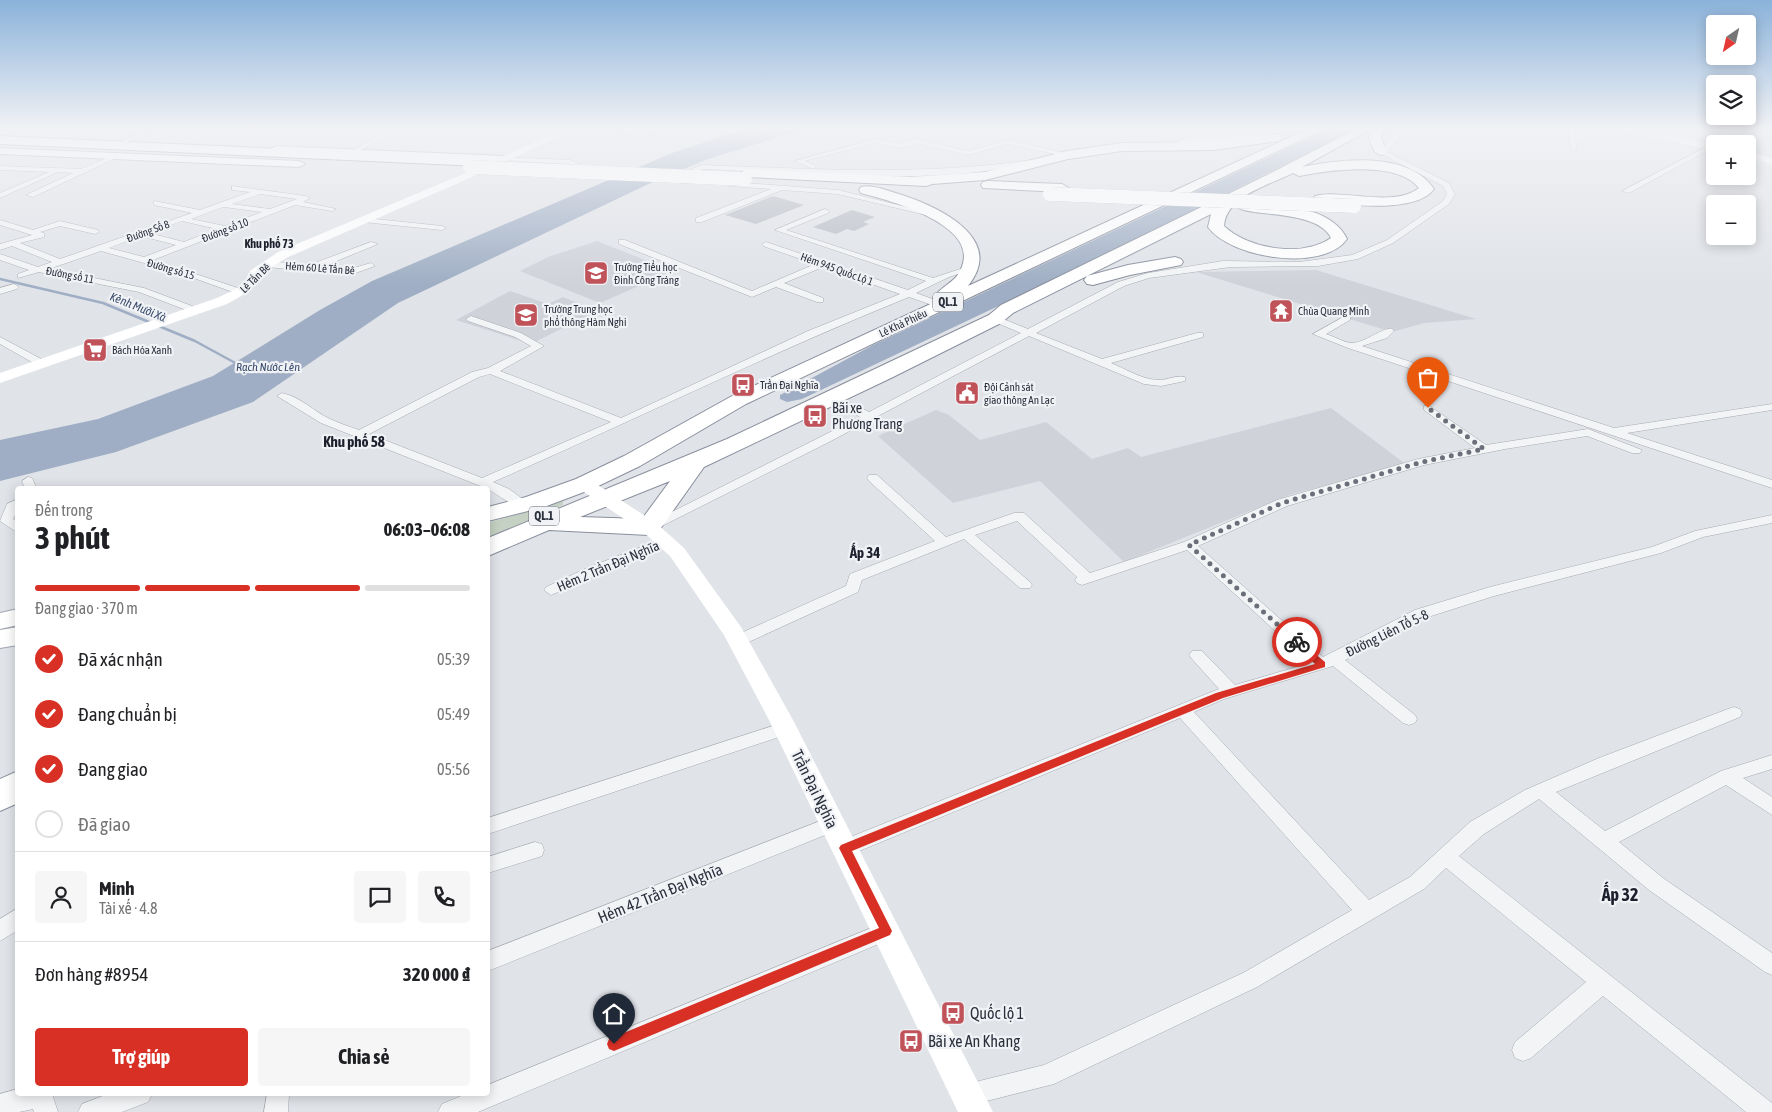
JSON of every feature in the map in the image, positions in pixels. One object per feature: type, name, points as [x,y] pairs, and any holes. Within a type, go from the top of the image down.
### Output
[{"type":"highway","points":[[789,181],[880,193],[938,217],[954,226],[968,241],[973,252],[972,261],[964,280],[912,319]]},
{"type":"highway","points":[[907,181],[1056,191],[1254,206],[1309,217],[1333,229],[1338,234],[1338,239],[1330,247],[1321,250],[1280,252],[1246,246],[1223,235],[1216,227],[1217,216],[1229,199]]},
{"type":"highway","name":"Lê Khả Phiêu","points":[[490,539],[570,506],[632,461],[733,403],[1207,181]]},
{"type":"highway","name":"Lê Khả Phiêu","points":[[490,513],[593,491],[696,461],[835,398],[995,319],[1007,309],[1266,181]]},
{"type":"highway","points":[[1056,191],[1361,202],[1420,196],[1427,189],[1421,181]]},
{"type":"highway","points":[[808,183],[1263,197],[1361,202]]},
{"type":"highway","points":[[1154,236],[1143,248],[1144,254],[1157,259],[1175,262]]},
{"type":"highway","points":[[995,319],[1016,313],[1098,277],[1175,262]]},
{"type":"highway","points":[[769,386],[762,397],[764,403],[771,407],[792,411],[814,408]]},
{"type":"highway","points":[[539,524],[657,534],[696,461]]},
{"type":"highway","name":"Lê Khả Phiêu","points":[[490,547],[539,524],[579,510],[593,491]]},
{"type":"highway","points":[[0,774],[15,772]]},
{"type":"highway","points":[[0,780],[15,773]]},
{"type":"highway","points":[[0,788],[15,781]]},
{"type":"highway","points":[[0,797],[15,787]]},
{"type":"main road","points":[[0,621],[15,618]]},
{"type":"main road","points":[[0,639],[15,636]]},
{"type":"street","points":[[0,196],[34,181]]},
{"type":"street","points":[[30,195],[63,181]]},
{"type":"street","name":"Lê Tấn Bê","points":[[0,378],[178,318],[241,292],[251,283],[255,274],[282,255],[366,220],[442,181]]},
{"type":"street","points":[[690,181],[838,192],[914,207]]},
{"type":"street","points":[[1175,262],[1292,264],[1358,256],[1374,250],[1446,202],[1452,194],[1446,185],[1438,181]]},
{"type":"street","points":[[1626,191],[1646,181]]},
{"type":"street","points":[[0,185],[50,187]]},
{"type":"street","points":[[699,220],[785,187]]},
{"type":"street","points":[[234,188],[258,192]]},
{"type":"street","name":"Đường số 10","points":[[143,261],[306,198],[258,192]]},
{"type":"street","name":"Đường Số 8","points":[[21,276],[258,192]]},
{"type":"street","points":[[225,196],[239,198]]},
{"type":"street","points":[[297,202],[332,209]]},
{"type":"street","points":[[157,203],[199,212]]},
{"type":"street","points":[[221,205],[272,212]]},
{"type":"street","points":[[147,207],[157,209],[171,206]]},
{"type":"street","points":[[825,211],[779,230],[930,283]]},
{"type":"street","points":[[182,219],[227,229]]},
{"type":"street","points":[[366,220],[442,228]]},
{"type":"street","points":[[0,222],[36,231],[41,235],[0,247]]},
{"type":"street","points":[[36,231],[60,224],[95,232]]},
{"type":"street","points":[[142,234],[186,244]]},
{"type":"street","points":[[0,239],[60,262]]},
{"type":"street","points":[[622,242],[752,294],[824,263]]},
{"type":"street","points":[[307,269],[374,244]]},
{"type":"street","name":"Hẻm 945 Quốc Lộ 1","points":[[766,244],[935,303]]},
{"type":"street","name":"Đường số 15","points":[[101,248],[189,273],[241,292]]},
{"type":"street","name":"Đường số 11","points":[[0,257],[39,269],[141,290],[197,311]]},
{"type":"street","points":[[852,262],[930,283]]},
{"type":"street","name":"Hẻm 60 Lê Tấn Bê","points":[[267,264],[350,272],[371,266]]},
{"type":"street","name":"Hẻm 2 Trần Đại Nghĩa","points":[[551,590],[592,571],[741,483],[1138,276],[1210,269],[1232,264]]},
{"type":"street","points":[[482,482],[621,422],[811,333],[908,294],[930,283],[969,269]]},
{"type":"street","points":[[777,284],[820,300]]},
{"type":"street","points":[[0,292],[14,287]]},
{"type":"street","points":[[1347,318],[1318,334],[1772,484]]},
{"type":"street","points":[[359,435],[476,374],[491,371],[539,346],[518,335],[471,319]]},
{"type":"street","points":[[995,319],[1148,382],[1161,383],[1181,378]]},
{"type":"street","points":[[1352,346],[1383,336],[1389,331]]},
{"type":"street","points":[[1103,362],[1200,335]]},
{"type":"street","points":[[0,340],[41,363]]},
{"type":"street","points":[[491,371],[621,422]]},
{"type":"street","points":[[282,396],[300,404],[325,421],[482,482],[505,492],[522,505]]},
{"type":"street","points":[[835,398],[869,417]]},
{"type":"street","points":[[737,641],[853,589],[855,576],[965,534],[1020,516],[1085,579],[1189,545],[1282,503],[1422,462],[1484,449],[1607,429],[1772,407]]},
{"type":"street","points":[[1428,408],[1484,449]]},
{"type":"street","points":[[1588,432],[1636,450]]},
{"type":"street","points":[[873,478],[944,542]]},
{"type":"street","name":"Trần Đại Nghĩa","points":[[593,491],[657,534],[677,552],[737,641],[785,728],[972,1103]]},
{"type":"street","points":[[15,505],[12,507],[6,520],[15,527]]},
{"type":"street","name":"Đường Liên Tổ 5-8","points":[[845,848],[1183,710],[1232,692],[1328,662],[1429,612],[1528,582],[1656,550],[1700,534],[1772,519]]},
{"type":"street","points":[[965,534],[1025,585]]},
{"type":"street","points":[[1189,545],[1328,662],[1409,719]]},
{"type":"street","points":[[1197,655],[1232,692]]},
{"type":"street","points":[[1183,710],[1366,911]]},
{"type":"street","points":[[972,1103],[1046,1076],[1250,980],[1417,883],[1477,828],[1542,791],[1605,763],[1734,713]]},
{"type":"street","points":[[490,825],[785,728]]},
{"type":"street","points":[[1604,841],[1727,776],[1772,762]]},
{"type":"street","points":[[1727,776],[1772,808]]},
{"type":"street","points":[[1542,791],[1656,884],[1772,965]]},
{"type":"street","name":"Hẻm 42 Trần Đại Nghĩa","points":[[490,960],[833,824]]},
{"type":"street","points":[[490,864],[535,850]]},
{"type":"street","points":[[1446,856],[1764,1112]]},
{"type":"street","points":[[0,932],[15,920]]},
{"type":"street","points":[[490,1095],[886,931]]},
{"type":"street","points":[[1523,1050],[1603,982]]},
{"type":"street","points":[[90,1112],[134,1096]]},
{"type":"street","points":[[276,1112],[278,1096]]},
{"type":"street","points":[[450,1112],[489,1096]]},
{"type":"street","points":[[1,1112],[0,1104],[43,1100]]},
{"type":"shaded area","name":"Trường Tiểu học Đinh Công Tráng","points":[[597,241],[670,270],[668,273],[600,303],[520,271],[548,257]]},
{"type":"shaded area","points":[[1316,270],[1476,319],[1424,323],[1392,332],[1196,272]]},
{"type":"shaded area","name":"Trường Trung học phổ thông Hàm Nghi","points":[[510,291],[548,304],[563,297],[597,311],[531,344],[456,320]]},
{"type":"shaded area","points":[[1331,408],[1407,465],[1292,494],[1124,562],[1040,481],[953,503],[878,436],[936,410],[949,415],[980,440],[1046,422],[1092,459],[1128,448],[1141,457]]},
{"type":"green space","points":[[563,501],[563,505],[490,537],[490,522]]},
{"type":"water","name":"Rạch Nước Lên","points":[[607,181],[655,181],[398,303],[253,402],[116,452],[0,481],[0,440],[98,419],[213,376],[320,310],[372,281]]},
{"type":"water","points":[[1219,181],[1252,181],[1030,291],[802,399],[787,402],[780,399],[780,395],[873,345]]},
{"type":"building","points":[[773,196],[804,205],[756,224],[725,215]]},
{"type":"building","points":[[852,210],[875,217],[863,222],[869,224],[854,231],[847,229],[836,234],[813,227]]},
{"type":"waterway","name":"Kênh Mười Xà","points":[[0,279],[103,303],[195,341],[239,365]]},
{"type":"way so far","points":[[1297,642],[1189,545],[1282,503],[1422,462],[1484,449],[1428,408]]},
{"type":"place","name":"Trường Tiểu học Đinh Công Tráng","points":[[596,273]]},
{"type":"place","name":"Chùa Quang Minh","points":[[1281,311]]},
{"type":"place","name":"Trường Trung học phổ thông Hàm Nghi","points":[[526,315]]},
{"type":"place","name":"Bách Hóa Xanh","points":[[95,350]]},
{"type":"place","name":"Trần Đại Nghĩa","points":[[743,385]]},
{"type":"place","name":"Đội Cảnh sát giao thông An Lạc","points":[[967,393]]},
{"type":"place","name":"Bãi xe Phương Trang","points":[[815,416]]},
{"type":"place","name":"Quốc lộ 1","points":[[953,1013]]},
{"type":"place","name":"Bãi xe An Khang","points":[[911,1041]]},
{"type":"district","name":"Khu phố 73","points":[[269,244]]},
{"type":"district","name":"Khu phố 58","points":[[354,442]]},
{"type":"district","name":"Ấp 34","points":[[865,553]]},
{"type":"district","name":"Ấp 32","points":[[1620,895]]},
{"type":"route","points":[[614,1044],[886,931],[845,848],[1219,695],[1322,665],[1297,642]]}]
